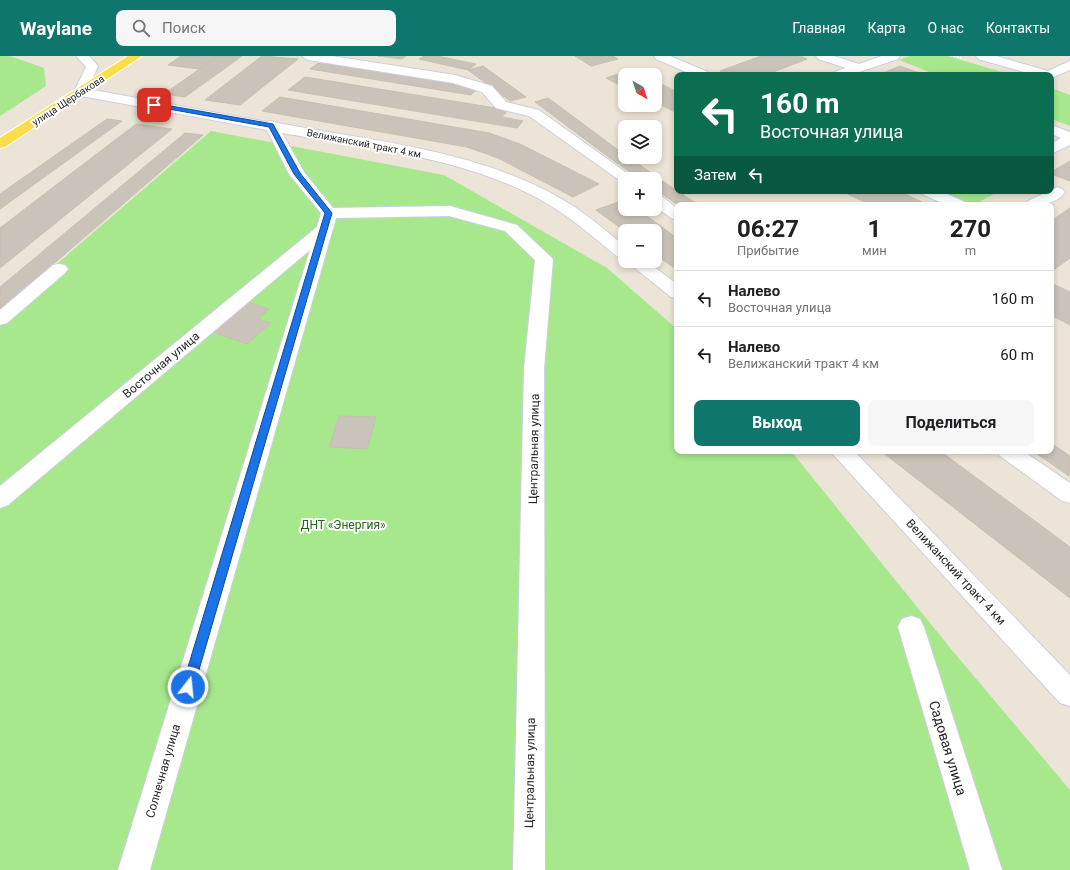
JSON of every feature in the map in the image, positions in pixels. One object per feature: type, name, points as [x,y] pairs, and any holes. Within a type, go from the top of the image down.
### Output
[{"type":"main road","name":"улица Щербакова","points":[[0,144],[136,56]]},
{"type":"street","points":[[81,92],[83,83],[89,78],[92,66],[82,56]]},
{"type":"street","points":[[308,56],[455,79],[487,89],[501,105],[534,113],[618,173]]},
{"type":"street","points":[[660,56],[697,72]]},
{"type":"street","points":[[822,56],[859,68]]},
{"type":"street","points":[[847,72],[894,56]]},
{"type":"street","points":[[982,56],[1039,72]]},
{"type":"street","points":[[680,64],[694,59]]},
{"type":"street","points":[[1054,73],[1070,65]]},
{"type":"street","points":[[1054,76],[1064,80]]},
{"type":"street","name":"Велижанский тракт 4 км","points":[[81,92],[455,160],[514,181],[564,207],[618,249]]},
{"type":"street","points":[[271,126],[297,174],[326,221]]},
{"type":"street","points":[[1054,130],[1070,138]]},
{"type":"street","points":[[1054,148],[1070,138]]},
{"type":"street","points":[[1039,202],[1059,193]]},
{"type":"street","points":[[934,194],[952,202]]},
{"type":"street","points":[[662,204],[674,213]]},
{"type":"street","name":"Центральная улица","points":[[326,221],[450,211],[511,228],[544,259],[534,369],[529,870]]},
{"type":"street","name":"Восточная улица","points":[[0,499],[326,221]]},
{"type":"street","name":"Солнечная улица","points":[[134,870],[326,221]]},
{"type":"street","points":[[644,268],[674,291]]},
{"type":"street","points":[[0,319],[59,269]]},
{"type":"street","name":"Велижанский тракт 4 км","points":[[844,454],[1070,694]]},
{"type":"street","points":[[1012,454],[1070,495]]},
{"type":"street","name":"Садовая улица","points":[[911,627],[986,870]]},
{"type":"green space","points":[[0,56],[10,56],[44,68],[46,86],[0,116]]},
{"type":"green space","points":[[910,56],[948,56],[1002,72],[929,72],[899,60]]},
{"type":"green space","points":[[1054,89],[1070,95],[1070,126],[1054,120]]},
{"type":"green space","name":"ДНТ «Энергия»","points":[[211,131],[444,175],[607,268],[674,326],[674,454],[793,454],[951,649],[1070,790],[1070,870],[0,870],[0,313]]},
{"type":"green space","points":[[938,194],[994,194],[979,202],[955,202]]},
{"type":"building","points":[[181,56],[218,56],[199,69],[168,65]]},
{"type":"building","points":[[218,56],[242,56],[185,97],[164,94]]},
{"type":"building","points":[[262,56],[298,59],[240,105],[205,100]]},
{"type":"building","points":[[378,56],[406,56],[402,59]]},
{"type":"building","points":[[424,56],[437,56],[476,64],[468,70],[419,59]]},
{"type":"building","points":[[575,56],[613,56],[618,59],[591,66]]},
{"type":"building","points":[[761,56],[800,56],[807,59],[773,72],[720,71]]},
{"type":"building","points":[[320,62],[479,87],[471,95],[310,69]]},
{"type":"building","points":[[483,66],[526,97],[510,101],[468,70]]},
{"type":"building","points":[[900,66],[917,72],[885,72]]},
{"type":"building","points":[[618,74],[618,84],[606,78]]},
{"type":"building","points":[[305,77],[508,110],[502,117],[523,121],[517,128],[288,90]]},
{"type":"building","points":[[662,84],[674,90],[674,112],[662,106]]},
{"type":"building","points":[[280,97],[489,133],[520,144],[599,184],[573,197],[498,158],[467,147],[262,111]]},
{"type":"building","points":[[548,98],[618,150],[618,164],[535,102]]},
{"type":"building","points":[[107,119],[122,121],[0,209],[0,194]]},
{"type":"building","points":[[136,124],[172,129],[0,268],[0,228]]},
{"type":"building","points":[[185,133],[203,135],[0,310],[0,287]]},
{"type":"building","points":[[1070,161],[1070,181],[1054,175],[1054,170]]},
{"type":"building","points":[[638,164],[650,172],[630,172],[620,165]]},
{"type":"building","points":[[662,181],[674,189],[674,194],[682,194],[694,202],[674,202],[662,194]]},
{"type":"building","points":[[848,194],[905,194],[922,202],[864,202]]},
{"type":"building","points":[[618,202],[618,216],[647,216],[658,224],[618,224],[618,226],[596,210]]},
{"type":"building","points":[[1070,208],[1070,258],[1054,270],[1054,219]]},
{"type":"building","points":[[662,227],[674,236],[674,268],[662,259]]},
{"type":"building","points":[[1054,284],[1070,292],[1070,325],[1054,317]]},
{"type":"building","points":[[249,302],[269,309],[258,319],[271,323],[247,344],[212,332]]},
{"type":"building","points":[[339,416],[376,417],[367,449],[329,447]]},
{"type":"building","points":[[1054,445],[1070,456],[1069,476],[1037,454],[1054,454]]},
{"type":"building","points":[[885,454],[944,454],[1070,547],[1070,598]]},
{"type":"route","points":[[154,105],[271,126],[297,174],[329,213],[188,687]]}]
